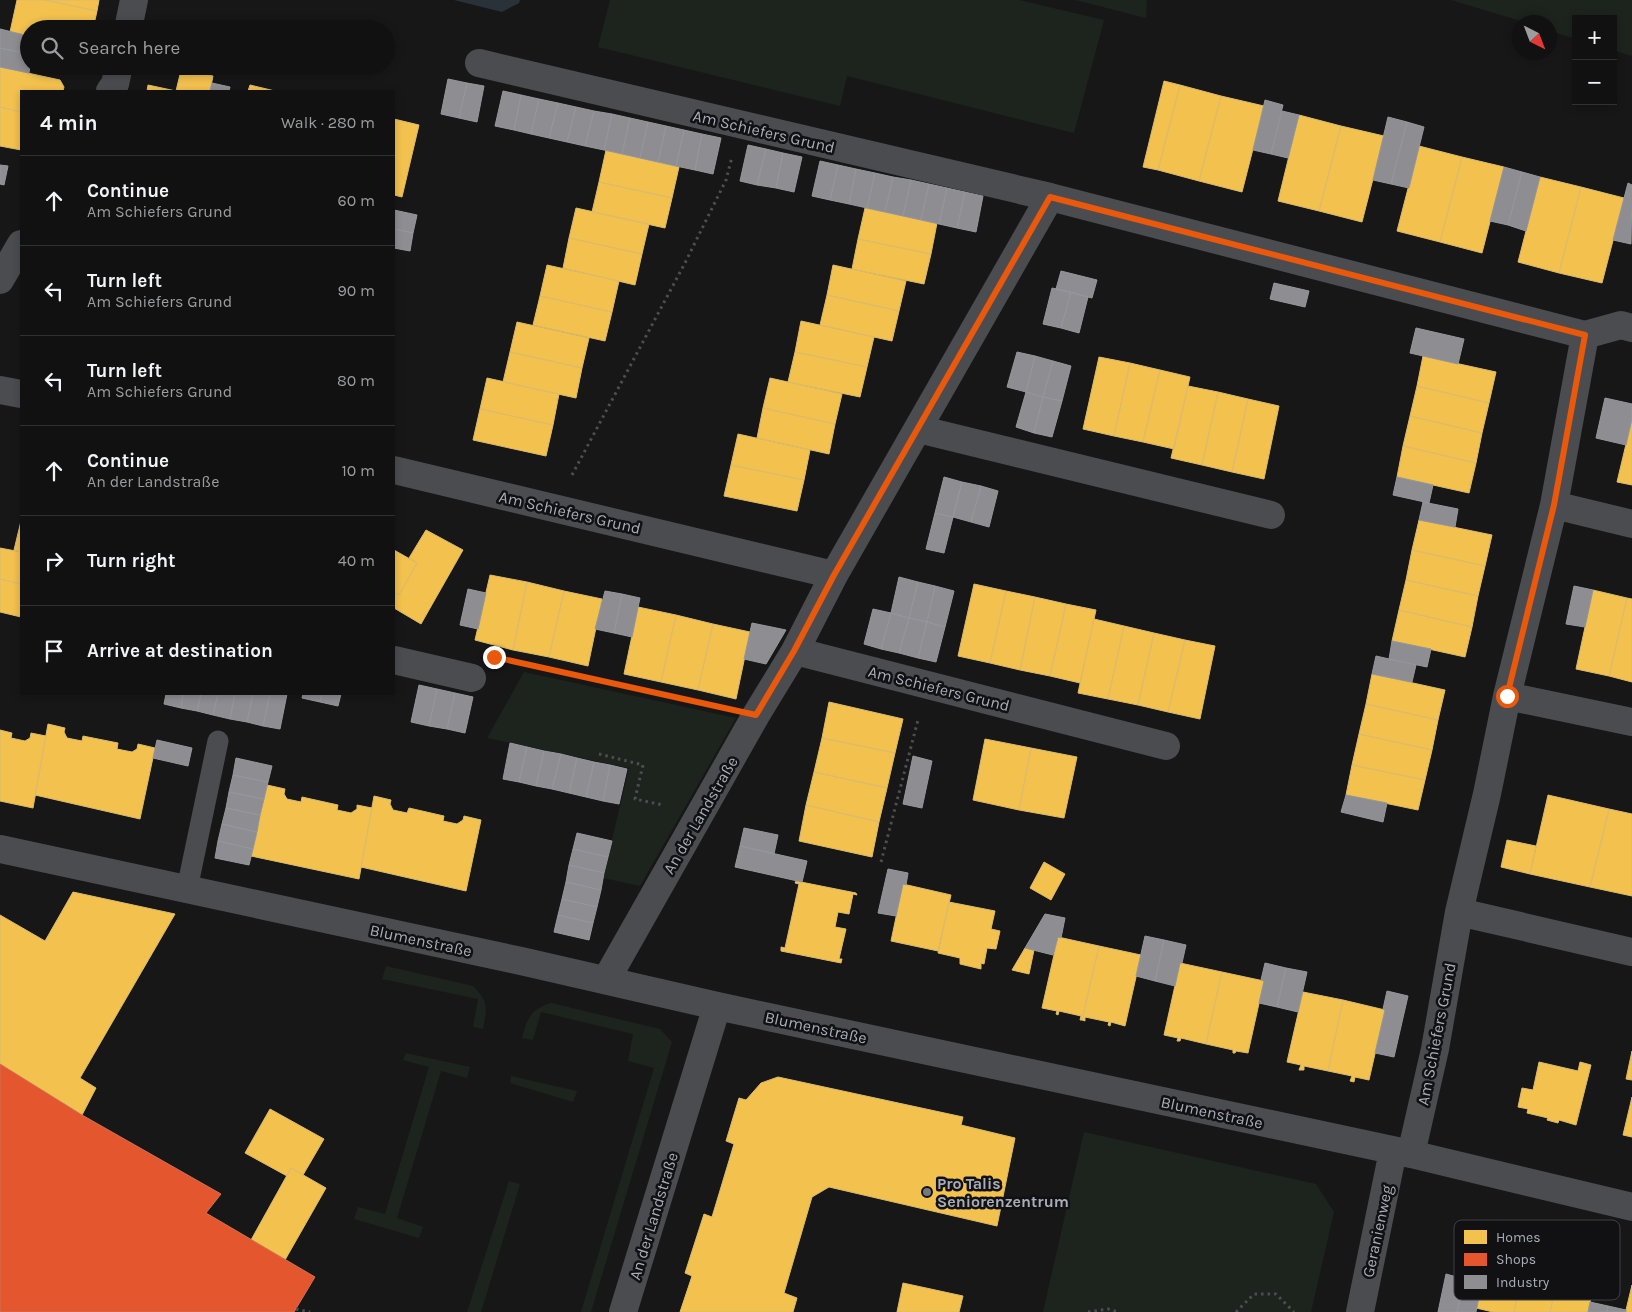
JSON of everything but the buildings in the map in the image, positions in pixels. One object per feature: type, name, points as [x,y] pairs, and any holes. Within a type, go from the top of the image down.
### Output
[{"type":"street","points":[[130,20],[134,0]]},
{"type":"street","name":"Am Schiefers Grund","points":[[479,63],[1050,197],[1585,335],[1621,325],[1632,328]]},
{"type":"street","points":[[111,90],[115,84],[117,75]]},
{"type":"street","points":[[794,651],[834,575],[1050,197]]},
{"type":"street","points":[[0,280],[20,246]]},
{"type":"street","name":"Am Schiefers Grund","points":[[1402,1153],[1435,1049],[1459,912],[1487,794],[1507,696],[1554,505],[1585,335]]},
{"type":"street","points":[[0,390],[20,394]]},
{"type":"street","points":[[918,429],[1271,515]]},
{"type":"street","name":"Am Schiefers Grund","points":[[395,470],[834,575]]},
{"type":"street","points":[[1554,505],[1632,524]]},
{"type":"street","name":"Am Schiefers Grund","points":[[794,651],[1166,746]]},
{"type":"street","name":"An der Landstraße","points":[[606,980],[794,651]]},
{"type":"street","points":[[395,660],[472,678]]},
{"type":"street","points":[[1507,696],[1632,722]]},
{"type":"street","name":"Blumenstraße","points":[[0,849],[1402,1153],[1632,1207]]},
{"type":"street","points":[[1459,912],[1632,952]]},
{"type":"street","name":"An der Landstraße","points":[[623,1312],[717,1006]]},
{"type":"street","name":"Geranienweg","points":[[1360,1312],[1402,1153]]},
{"type":"lane","points":[[187,889],[218,741]]},
{"type":"path","points":[[554,507],[685,263],[726,180],[740,125]]},
{"type":"path","points":[[472,678],[494,657],[756,715]]},
{"type":"path","points":[[882,862],[926,685]]},
{"type":"path","points":[[599,754],[644,765],[635,799],[700,814]]},
{"type":"path","points":[[1236,1312],[1254,1294],[1276,1294],[1294,1312]]},
{"type":"path","points":[[296,1309],[310,1312]]},
{"type":"path","points":[[1088,1312],[1108,1309],[1118,1312]]},
{"type":"shaded area","points":[[454,0],[520,0],[519,3],[502,12]]},
{"type":"shaded area","points":[[610,0],[1019,0],[1104,20],[1074,133],[847,76],[840,106],[598,47]]},
{"type":"shaded area","points":[[1075,0],[1147,0],[1146,18]]},
{"type":"shaded area","points":[[1451,0],[1632,0],[1632,56],[1617,51],[1617,15],[1572,15],[1572,38],[1557,33],[1557,15],[1512,15],[1512,18]]},
{"type":"shaded area","points":[[524,672],[736,718],[640,886],[603,878],[629,768],[487,738]]},
{"type":"shaded area","points":[[386,966],[473,986],[482,997],[486,1006],[483,1029],[473,1027],[478,999],[382,979]]},
{"type":"shaded area","points":[[551,1003],[660,1029],[672,1042],[591,1312],[581,1312],[654,1068],[628,1061],[633,1034],[541,1012],[533,1040],[522,1038],[531,1015],[538,1008]]},
{"type":"shaded area","points":[[406,1053],[470,1067],[467,1078],[441,1071],[397,1218],[423,1227],[419,1238],[354,1219],[358,1207],[385,1214],[429,1067],[403,1060]]},
{"type":"shaded area","points":[[511,1076],[577,1091],[573,1102],[510,1083]]},
{"type":"shaded area","points":[[1084,1132],[1316,1184],[1334,1212],[1311,1312],[1043,1312]]},
{"type":"shaded area","points":[[509,1181],[520,1184],[481,1312],[467,1312]]},
{"type":"place","name":"Pro Talis Seniorenzentrum","points":[[927,1192]]},
{"type":"route","points":[[494,657],[756,715],[1050,197],[1585,335],[1554,505],[1507,696]]}]
